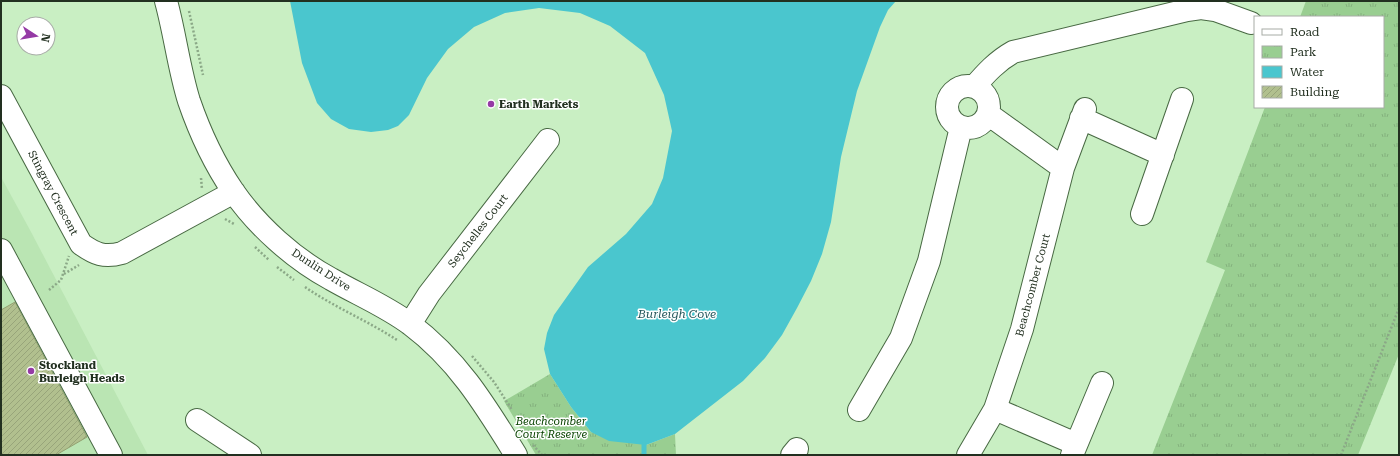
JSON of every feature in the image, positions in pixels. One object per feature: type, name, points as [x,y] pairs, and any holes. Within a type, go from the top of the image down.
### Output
[{"type":"street","name":"Dunlin Drive","points":[[166,1],[173,25],[189,100],[198,127],[210,152],[234,192],[264,227],[283,246],[330,279],[381,305],[404,332],[443,352],[462,373],[524,450]]},
{"type":"street","points":[[974,87],[995,64],[1014,52],[1187,10],[1201,8],[1216,10],[1251,23]]},
{"type":"street","points":[[960,87],[974,87],[985,94],[988,100],[988,114],[985,120],[974,127],[961,127],[954,124],[949,118],[947,111],[949,97],[960,87]]},
{"type":"street","name":"Stingray Crescent","points":[[1,96],[80,244],[92,252],[112,256],[122,253],[234,192]]},
{"type":"street","points":[[1142,214],[1182,99]]},
{"type":"street","name":"Beachcomber Court","points":[[968,455],[995,409],[1022,329],[1063,168],[1083,113],[1163,155]]},
{"type":"street","points":[[988,114],[1063,168]]},
{"type":"street","points":[[859,410],[901,338],[929,261],[961,127]]},
{"type":"street","name":"Seychelles Court","points":[[404,332],[429,294],[548,140]]},
{"type":"street","points":[[1,250],[111,455]]},
{"type":"street","points":[[995,409],[1074,450],[1102,383]]},
{"type":"street","points":[[197,420],[250,455]]},
{"type":"path","points":[[188,7],[204,78]]},
{"type":"path","points":[[220,218],[232,223],[236,227]]},
{"type":"path","points":[[49,290],[62,280],[76,235]]},
{"type":"path","points":[[252,245],[271,262]]},
{"type":"path","points":[[276,266],[286,275],[317,296],[379,328],[404,332]]},
{"type":"path","points":[[1341,455],[1399,308]]},
{"type":"path","points":[[524,450],[542,455]]},
{"type":"shaded area","points":[[1,177],[30,230],[148,455],[1,455]]},
{"type":"green space","points":[[1306,1],[1399,1],[1399,354],[1358,455],[1152,455],[1225,270],[1206,262],[1265,108],[1384,108],[1384,16],[1300,16]]},
{"type":"green space","name":"Beachcomber Court Reserve","points":[[550,374],[571,407],[591,432],[646,445],[675,434],[676,455],[536,455],[504,401]]},
{"type":"water","name":"Burleigh Cove","points":[[290,1],[896,1],[888,10],[880,27],[857,91],[841,157],[831,222],[822,254],[811,281],[782,335],[765,358],[743,381],[675,434],[646,445],[609,441],[591,432],[571,407],[550,374],[544,349],[547,333],[554,315],[588,267],[626,234],[652,204],[663,178],[672,131],[664,95],[645,53],[610,26],[580,13],[539,8],[505,13],[474,27],[448,49],[427,78],[409,115],[398,126],[388,130],[371,132],[349,129],[331,119],[317,103],[302,63]]},
{"type":"building","name":"Stockland Burleigh Heads","points":[[15,302],[87,437],[56,455],[1,455],[1,310]]},
{"type":"waterway","points":[[644,445],[644,455]]},
{"type":"place","name":"Earth Markets","points":[[491,104]]},
{"type":"place","name":"Stockland Burleigh Heads","points":[[31,371]]}]
